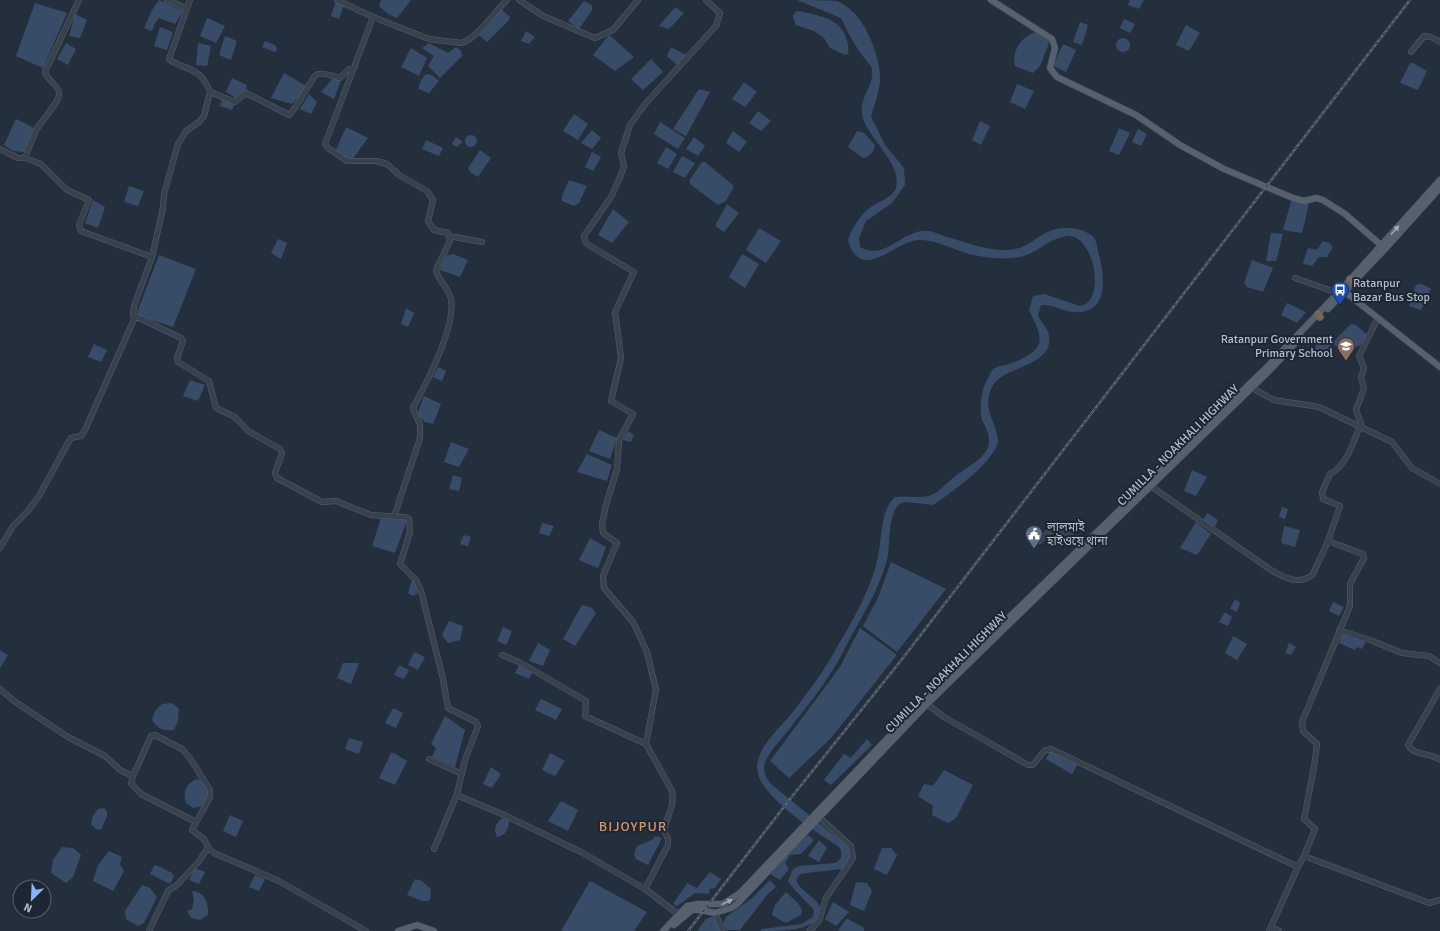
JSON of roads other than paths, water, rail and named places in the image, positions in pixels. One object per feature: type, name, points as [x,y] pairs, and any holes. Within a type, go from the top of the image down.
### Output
[{"type":"main road","points":[[990,0],[1052,39],[1054,48],[1050,68],[1057,78],[1136,114],[1180,145],[1224,170],[1293,198],[1304,201],[1316,198],[1323,200],[1345,214],[1381,245]]},
{"type":"main road","points":[[817,816],[924,700],[960,670],[1319,316],[1338,292],[1352,281],[1381,245],[1440,180]]},
{"type":"main road","name":"CUMILLA - NOAKHALI HIGHWAY","points":[[772,863],[960,670],[1152,487],[1252,388],[1319,316],[1345,292],[1352,281],[1440,188]]},
{"type":"main road","points":[[1345,292],[1440,367]]},
{"type":"main road","points":[[663,931],[681,914],[695,910],[715,912],[730,908],[737,904],[772,863]]},
{"type":"main road","points":[[668,931],[687,906],[694,904],[717,906],[730,902],[772,863]]},
{"type":"main road","points":[[398,931],[417,925],[434,931]]},
{"type":"street","points":[[25,158],[36,130],[43,118],[55,106],[59,96],[58,89],[45,72],[79,0]]},
{"type":"street","points":[[167,0],[186,8]]},
{"type":"street","points":[[0,548],[13,526],[28,512],[39,496],[71,438],[81,436],[85,430],[135,317],[133,312],[134,306],[152,257],[163,208],[164,194],[178,144],[186,130],[199,122],[204,116],[210,92],[204,78],[169,59],[190,0]]},
{"type":"street","points":[[337,0],[373,18],[429,39],[461,43],[466,42],[474,36],[507,0]]},
{"type":"street","points":[[519,0],[543,16],[595,38],[613,30],[638,0]]},
{"type":"street","points":[[646,744],[656,690],[647,652],[634,622],[606,593],[603,582],[603,576],[616,543],[603,533],[602,524],[617,469],[619,440],[633,414],[612,402],[621,358],[615,312],[634,272],[590,246],[585,242],[584,236],[611,197],[621,176],[624,166],[620,153],[630,125],[646,103],[708,37],[716,26],[720,13],[706,0]]},
{"type":"street","points":[[373,18],[330,130],[326,146],[347,161],[376,161],[387,164],[399,175],[428,191],[433,200],[428,221],[434,230],[448,233],[449,236],[482,242]]},
{"type":"street","points":[[1411,52],[1424,36],[1431,37],[1440,42]]},
{"type":"street","points":[[210,92],[235,102],[246,93],[289,115],[308,88],[314,76],[319,73],[340,78],[350,68],[355,67]]},
{"type":"street","points":[[0,149],[18,158],[25,158],[41,164],[66,190],[90,200],[79,225],[81,231],[152,257]]},
{"type":"street","points":[[394,517],[420,438],[420,425],[413,408],[429,379],[447,329],[450,316],[452,304],[449,291],[437,274],[436,270],[450,240],[449,236]]},
{"type":"street","points":[[1295,278],[1338,292]]},
{"type":"street","points":[[135,317],[181,338],[183,341],[177,358],[178,362],[209,381],[216,408],[235,418],[248,431],[280,448],[282,453],[275,473],[277,478],[322,502],[336,501],[371,515],[405,517],[410,520],[410,532],[400,564],[416,580],[421,591],[444,679],[448,708],[476,722],[478,726],[465,760],[457,794],[434,849]]},
{"type":"street","points":[[1152,487],[1271,570],[1290,580],[1309,578],[1313,574],[1328,541],[1340,506],[1323,499],[1322,492],[1330,474],[1336,471],[1343,462],[1361,421],[1356,410],[1364,392],[1365,384],[1361,378],[1364,366],[1359,356],[1378,318]]},
{"type":"street","points":[[1252,388],[1274,400],[1319,407],[1392,442],[1412,468],[1440,484]]},
{"type":"street","points":[[1039,541],[1050,532],[1059,529],[1086,545]]},
{"type":"street","points":[[1279,931],[1270,929],[1304,856],[1314,829],[1304,820],[1317,744],[1303,730],[1302,722],[1350,606],[1350,584],[1364,556],[1328,541]]},
{"type":"street","points":[[1339,630],[1370,640],[1402,653],[1429,656],[1440,663]]},
{"type":"street","points":[[502,655],[521,663],[586,701],[585,716],[646,744],[672,791],[674,799],[664,830],[668,839],[668,845],[645,888]]},
{"type":"street","points":[[1440,688],[1408,745],[1414,751],[1424,756],[1432,755],[1440,760]]},
{"type":"street","points":[[0,689],[18,704],[62,733],[105,756],[120,770],[133,776]]},
{"type":"street","points":[[927,704],[944,717],[1028,765],[1033,765],[1044,751],[1051,749],[1298,867]]},
{"type":"street","points":[[196,822],[141,794],[132,785],[131,780],[151,736],[155,735],[182,749],[200,774],[210,794],[196,822],[193,832],[204,839],[208,847],[214,853],[279,881],[366,931]]},
{"type":"street","points":[[429,759],[462,774]]},
{"type":"street","points":[[457,794],[581,852],[645,888],[681,914]]},
{"type":"street","points":[[809,931],[813,929],[819,921],[826,898],[852,863],[854,852],[851,846],[817,816]]},
{"type":"street","points":[[149,931],[168,892],[178,884],[200,860],[208,847]]},
{"type":"street","points":[[1304,856],[1429,903],[1440,900]]},
{"type":"street","points":[[715,912],[723,931]]},
{"type":"water","points":[[159,0],[183,11],[175,24],[159,18],[152,31],[144,28],[152,10]]},
{"type":"water","points":[[381,0],[411,0],[397,18],[388,14],[379,6]]},
{"type":"water","points":[[797,0],[836,1],[845,5],[854,12],[861,21],[872,42],[879,64],[880,85],[871,116],[885,145],[904,168],[905,185],[892,203],[866,221],[859,238],[860,247],[877,251],[892,245],[907,236],[926,231],[984,248],[1009,250],[1026,245],[1045,233],[1055,229],[1071,228],[1082,230],[1093,236],[1097,244],[1103,282],[1099,301],[1094,307],[1085,311],[1073,312],[1041,305],[1038,316],[1048,332],[1049,343],[1045,352],[1038,359],[1008,373],[993,385],[989,393],[988,401],[998,442],[995,450],[980,468],[933,505],[905,502],[899,505],[895,510],[890,527],[887,560],[879,583],[868,606],[839,660],[808,706],[771,751],[764,765],[765,774],[771,784],[847,846],[850,850],[851,858],[842,869],[806,873],[798,877],[797,883],[820,906],[818,917],[814,922],[801,928],[761,931],[761,929],[801,924],[813,917],[814,910],[788,881],[793,869],[799,866],[836,863],[841,858],[841,850],[838,846],[803,823],[777,801],[767,790],[760,779],[757,768],[758,760],[765,745],[792,713],[818,678],[860,605],[872,578],[879,551],[885,515],[890,502],[895,497],[924,497],[932,495],[958,474],[976,462],[985,452],[989,440],[988,432],[981,416],[981,402],[985,384],[993,369],[1023,358],[1037,348],[1039,342],[1038,329],[1029,310],[1033,296],[1044,294],[1080,306],[1088,302],[1093,293],[1095,281],[1094,268],[1084,245],[1076,238],[1067,236],[1060,237],[1032,253],[1013,258],[979,256],[925,240],[910,242],[880,257],[870,260],[861,259],[854,253],[848,240],[852,230],[857,221],[868,209],[892,194],[896,188],[897,179],[895,170],[868,129],[862,113],[863,100],[871,82],[872,69],[861,54],[841,18]]},
{"type":"water","points":[[1130,0],[1144,0],[1139,9],[1128,5]]},
{"type":"water","points":[[336,1],[344,5],[339,19],[331,16]]},
{"type":"water","points":[[584,1],[592,5],[592,10],[579,29],[568,21]]},
{"type":"water","points":[[35,3],[67,13],[43,68],[16,56]]},
{"type":"water","points":[[675,7],[684,13],[669,29],[659,26]]},
{"type":"water","points":[[501,9],[510,17],[509,20],[487,42],[479,35]]},
{"type":"water","points":[[799,11],[829,19],[840,27],[847,41],[848,54],[845,55],[830,48],[824,38],[814,31],[796,25],[793,17],[795,12]]},
{"type":"water","points":[[75,14],[87,20],[80,38],[69,36]]},
{"type":"water","points":[[207,18],[225,26],[216,43],[200,36]]},
{"type":"water","points":[[1124,19],[1135,24],[1130,33],[1120,28]]},
{"type":"water","points":[[1080,22],[1088,25],[1082,45],[1073,42]]},
{"type":"water","points":[[1186,25],[1200,33],[1189,51],[1176,45]]},
{"type":"water","points":[[160,27],[173,32],[167,50],[154,46]]},
{"type":"water","points":[[526,31],[535,37],[529,44],[521,41]]},
{"type":"water","points":[[1036,32],[1048,40],[1049,43],[1040,66],[1033,73],[1015,66],[1014,60],[1016,50],[1022,41],[1026,37]]},
{"type":"water","points":[[609,35],[634,57],[615,71],[593,55]]},
{"type":"water","points":[[225,36],[237,41],[231,60],[219,55]]},
{"type":"water","points":[[1123,38],[1128,40],[1130,45],[1128,50],[1123,52],[1118,50],[1116,45],[1118,40]]},
{"type":"water","points":[[265,41],[275,45],[277,49],[275,52],[262,47]]},
{"type":"water","points":[[66,43],[76,49],[68,65],[57,59]]},
{"type":"water","points":[[198,43],[211,46],[207,66],[196,65]]},
{"type":"water","points":[[429,43],[448,53],[456,47],[461,51],[462,56],[440,78],[428,66],[434,56],[422,48]]},
{"type":"water","points":[[1063,44],[1076,50],[1066,72],[1053,66]]},
{"type":"water","points":[[671,47],[686,55],[677,65],[667,56]]},
{"type":"water","points":[[411,48],[427,58],[419,76],[401,67]]},
{"type":"water","points":[[651,59],[663,72],[643,90],[631,79]]},
{"type":"water","points":[[1410,63],[1413,63],[1427,71],[1418,90],[1400,83]]},
{"type":"water","points":[[284,73],[308,87],[292,104],[271,98]]},
{"type":"water","points":[[426,74],[432,75],[439,81],[429,93],[418,89],[421,80]]},
{"type":"water","points":[[334,77],[341,80],[334,99],[321,92]]},
{"type":"water","points":[[232,78],[247,85],[245,94],[239,100],[226,92]]},
{"type":"water","points":[[744,82],[757,92],[745,107],[732,99]]},
{"type":"water","points":[[1017,84],[1034,91],[1025,109],[1010,102]]},
{"type":"water","points":[[699,89],[710,92],[686,136],[673,129]]},
{"type":"water","points":[[309,94],[317,102],[311,114],[300,109]]},
{"type":"water","points":[[222,98],[235,103],[232,110],[220,106]]},
{"type":"water","points":[[758,111],[771,121],[761,131],[749,123]]},
{"type":"water","points":[[574,114],[588,124],[578,140],[563,131]]},
{"type":"water","points":[[16,119],[34,128],[24,152],[13,151],[4,145]]},
{"type":"water","points":[[980,121],[990,126],[981,145],[972,140]]},
{"type":"water","points":[[660,122],[685,138],[678,149],[654,134]]},
{"type":"water","points":[[346,127],[368,138],[352,160],[335,152]]},
{"type":"water","points":[[1119,128],[1130,133],[1119,155],[1109,151]]},
{"type":"water","points":[[1138,129],[1147,134],[1141,146],[1132,142]]},
{"type":"water","points":[[592,130],[601,138],[592,149],[581,143]]},
{"type":"water","points":[[733,131],[747,142],[739,152],[726,143]]},
{"type":"water","points":[[857,131],[864,133],[875,145],[874,150],[868,157],[863,158],[848,147]]},
{"type":"water","points":[[473,135],[476,136],[476,146],[469,147],[466,146],[465,139],[466,136]]},
{"type":"water","points":[[456,137],[463,142],[457,147],[452,144]]},
{"type":"water","points":[[694,137],[705,146],[698,156],[686,149]]},
{"type":"water","points":[[426,140],[443,148],[439,156],[422,149]]},
{"type":"water","points":[[666,147],[677,154],[668,169],[657,163]]},
{"type":"water","points":[[480,150],[491,158],[478,177],[470,172],[468,168]]},
{"type":"water","points":[[592,152],[601,157],[593,171],[585,167]]},
{"type":"water","points":[[682,156],[695,163],[685,178],[673,172]]},
{"type":"water","points":[[702,162],[705,162],[734,186],[726,201],[718,205],[690,184],[689,181]]},
{"type":"water","points":[[569,180],[587,186],[579,203],[574,206],[562,201],[562,196]]},
{"type":"water","points":[[129,186],[144,191],[138,206],[124,202]]},
{"type":"water","points":[[1292,199],[1309,204],[1302,233],[1283,230]]},
{"type":"water","points":[[93,200],[105,207],[98,228],[85,223]]},
{"type":"water","points":[[727,204],[739,213],[724,232],[715,226]]},
{"type":"water","points":[[613,209],[629,222],[612,243],[598,235]]},
{"type":"water","points":[[759,228],[781,241],[766,263],[746,250]]},
{"type":"water","points":[[1271,233],[1283,234],[1276,261],[1266,261]]},
{"type":"water","points":[[278,239],[287,243],[281,259],[271,253]]},
{"type":"water","points":[[1323,241],[1329,243],[1333,247],[1327,257],[1319,257],[1312,266],[1304,264],[1303,262],[1308,248],[1317,250]]},
{"type":"water","points":[[453,254],[468,260],[460,277],[440,270],[446,256]]},
{"type":"water","points":[[742,254],[759,264],[745,288],[729,277]]},
{"type":"water","points":[[159,255],[196,269],[173,327],[136,315]]},
{"type":"water","points":[[1252,260],[1273,268],[1263,292],[1247,287],[1244,283]]},
{"type":"water","points":[[1422,284],[1431,289],[1421,310],[1409,306],[1416,285]]},
{"type":"water","points":[[1287,303],[1306,312],[1297,323],[1281,315]]},
{"type":"water","points":[[406,308],[414,313],[408,327],[401,324]]},
{"type":"water","points":[[1351,324],[1356,325],[1366,334],[1364,342],[1350,349],[1342,350],[1334,345],[1334,341]]},
{"type":"water","points":[[1320,337],[1331,345],[1324,356],[1314,350]]},
{"type":"water","points":[[94,344],[107,350],[101,362],[88,357]]},
{"type":"water","points":[[438,367],[446,371],[442,381],[433,377]]},
{"type":"water","points":[[190,380],[205,385],[198,401],[183,396]]},
{"type":"water","points":[[424,396],[441,404],[433,424],[425,422],[417,415]]},
{"type":"water","points":[[599,430],[617,438],[610,459],[589,451]]},
{"type":"water","points":[[628,431],[634,435],[631,442],[623,440]]},
{"type":"water","points":[[451,442],[469,449],[459,467],[444,462]]},
{"type":"water","points":[[587,454],[612,465],[607,481],[577,472]]},
{"type":"water","points":[[1192,470],[1207,477],[1196,496],[1184,491]]},
{"type":"water","points":[[453,475],[462,478],[459,491],[449,489]]},
{"type":"water","points":[[1282,507],[1288,509],[1285,519],[1279,517]]},
{"type":"water","points":[[1207,513],[1218,520],[1215,527],[1203,520]]},
{"type":"water","points":[[381,518],[407,520],[395,553],[372,546]]},
{"type":"water","points":[[1196,522],[1211,534],[1197,555],[1180,548]]},
{"type":"water","points":[[542,523],[554,526],[549,536],[539,533]]},
{"type":"water","points":[[1284,526],[1300,530],[1295,547],[1281,543]]},
{"type":"water","points":[[464,535],[471,537],[468,546],[460,544]]},
{"type":"water","points":[[590,538],[606,547],[598,568],[579,560]]},
{"type":"water","points":[[891,562],[946,589],[897,652],[863,626],[878,598]]},
{"type":"water","points":[[417,577],[420,582],[417,594],[413,596],[408,593],[412,580]]},
{"type":"water","points":[[1235,599],[1240,603],[1237,612],[1230,609]]},
{"type":"water","points":[[1333,602],[1344,607],[1339,616],[1329,611]]},
{"type":"water","points":[[582,605],[592,608],[596,613],[575,646],[563,639]]},
{"type":"water","points":[[1225,612],[1232,617],[1228,626],[1219,622]]},
{"type":"water","points":[[449,621],[463,626],[460,640],[448,643],[442,635]]},
{"type":"water","points":[[503,627],[512,631],[506,645],[497,641]]},
{"type":"water","points":[[860,628],[896,654],[896,656],[831,738],[789,778],[770,761],[840,667]]},
{"type":"water","points":[[1343,631],[1366,642],[1362,649],[1357,647],[1355,650],[1339,643]]},
{"type":"water","points":[[1233,636],[1247,644],[1237,660],[1225,653]]},
{"type":"water","points":[[538,643],[550,650],[543,666],[529,661]]},
{"type":"water","points":[[1289,643],[1296,647],[1291,655],[1285,653]]},
{"type":"water","points":[[0,650],[8,655],[0,668]]},
{"type":"water","points":[[414,652],[425,657],[418,670],[408,665]]},
{"type":"water","points":[[343,663],[359,663],[351,684],[337,678]]},
{"type":"water","points":[[399,665],[409,670],[404,679],[394,675]]},
{"type":"water","points":[[519,665],[533,671],[529,679],[515,673]]},
{"type":"water","points":[[541,699],[562,709],[556,720],[535,710]]},
{"type":"water","points":[[172,703],[179,709],[178,721],[174,730],[161,729],[156,726],[152,720],[155,711],[162,704]]},
{"type":"water","points":[[393,708],[403,713],[396,728],[385,723]]},
{"type":"water","points":[[445,716],[465,730],[455,767],[432,757],[436,748],[431,744]]},
{"type":"water","points":[[349,738],[363,742],[359,754],[345,749]]},
{"type":"water","points":[[867,739],[872,745],[831,785],[824,780],[844,754],[851,758]]},
{"type":"water","points":[[1051,750],[1078,764],[1072,774],[1046,759]]},
{"type":"water","points":[[391,753],[394,753],[407,761],[395,785],[379,778]]},
{"type":"water","points":[[550,753],[565,761],[555,776],[542,770]]},
{"type":"water","points":[[491,767],[501,774],[492,788],[483,784]]},
{"type":"water","points":[[944,770],[973,785],[956,818],[948,823],[932,815],[933,806],[918,796],[924,784],[933,786]]},
{"type":"water","points":[[197,779],[205,782],[209,789],[202,806],[193,808],[186,803],[185,792],[187,786]]},
{"type":"water","points":[[561,801],[578,810],[568,831],[548,821]]},
{"type":"water","points":[[104,808],[107,811],[107,816],[101,830],[96,829],[91,824],[93,816],[98,809]]},
{"type":"water","points":[[230,815],[243,821],[236,837],[223,831]]},
{"type":"water","points":[[502,818],[509,821],[508,827],[506,832],[497,837],[495,831],[496,826]]},
{"type":"water","points":[[808,835],[814,840],[801,854],[790,855],[785,863],[789,869],[780,880],[767,872]]},
{"type":"water","points":[[655,836],[662,838],[648,865],[636,859],[634,854],[637,846],[652,840]]},
{"type":"water","points":[[819,840],[827,848],[819,862],[808,856]]},
{"type":"water","points":[[62,847],[73,848],[81,855],[73,877],[66,883],[51,873],[53,860]]},
{"type":"water","points":[[882,848],[891,848],[897,855],[887,875],[874,869]]},
{"type":"water","points":[[109,851],[122,857],[120,864],[124,871],[113,891],[93,881],[98,865]]},
{"type":"water","points":[[156,865],[172,873],[174,876],[170,884],[150,874]]},
{"type":"water","points":[[195,868],[205,872],[199,884],[189,880]]},
{"type":"water","points":[[710,872],[721,879],[715,888],[710,889],[709,894],[695,893],[677,906],[673,904],[687,883],[697,888]]},
{"type":"water","points":[[255,875],[265,879],[259,891],[249,887]]},
{"type":"water","points":[[415,879],[422,881],[431,889],[430,899],[428,901],[422,901],[407,895]]},
{"type":"water","points":[[770,880],[776,887],[767,895],[740,930],[727,930],[723,924],[726,917],[752,898]]},
{"type":"water","points":[[590,881],[647,912],[634,931],[561,931]]},
{"type":"water","points":[[856,882],[867,883],[872,891],[864,911],[850,905]]},
{"type":"water","points":[[142,885],[150,888],[157,897],[144,923],[138,926],[126,919],[125,911]]},
{"type":"water","points":[[192,891],[200,893],[207,903],[208,915],[200,920],[191,918],[187,911],[192,909],[194,900]]},
{"type":"water","points":[[786,892],[798,903],[802,910],[801,915],[786,923],[772,915],[775,905]]},
{"type":"water","points":[[833,902],[849,912],[836,926],[825,919]]},
{"type":"water","points":[[714,917],[721,931],[697,931],[706,919]]},
{"type":"water","points":[[846,919],[864,928],[864,931],[838,931]]},
{"type":"railway","points":[[688,931],[790,799],[899,663],[1410,0]]},
{"type":"place","name":"Ratanpur Bazar Bus Stop","points":[[1340,305]]},
{"type":"place","name":"Ratanpur Government Primary School","points":[[1346,361]]},
{"type":"place","name":"লালমাই হাইওয়ে থানা","points":[[1034,549]]},
{"type":"district","name":"BIJOYPUR","points":[[633,826]]}]
